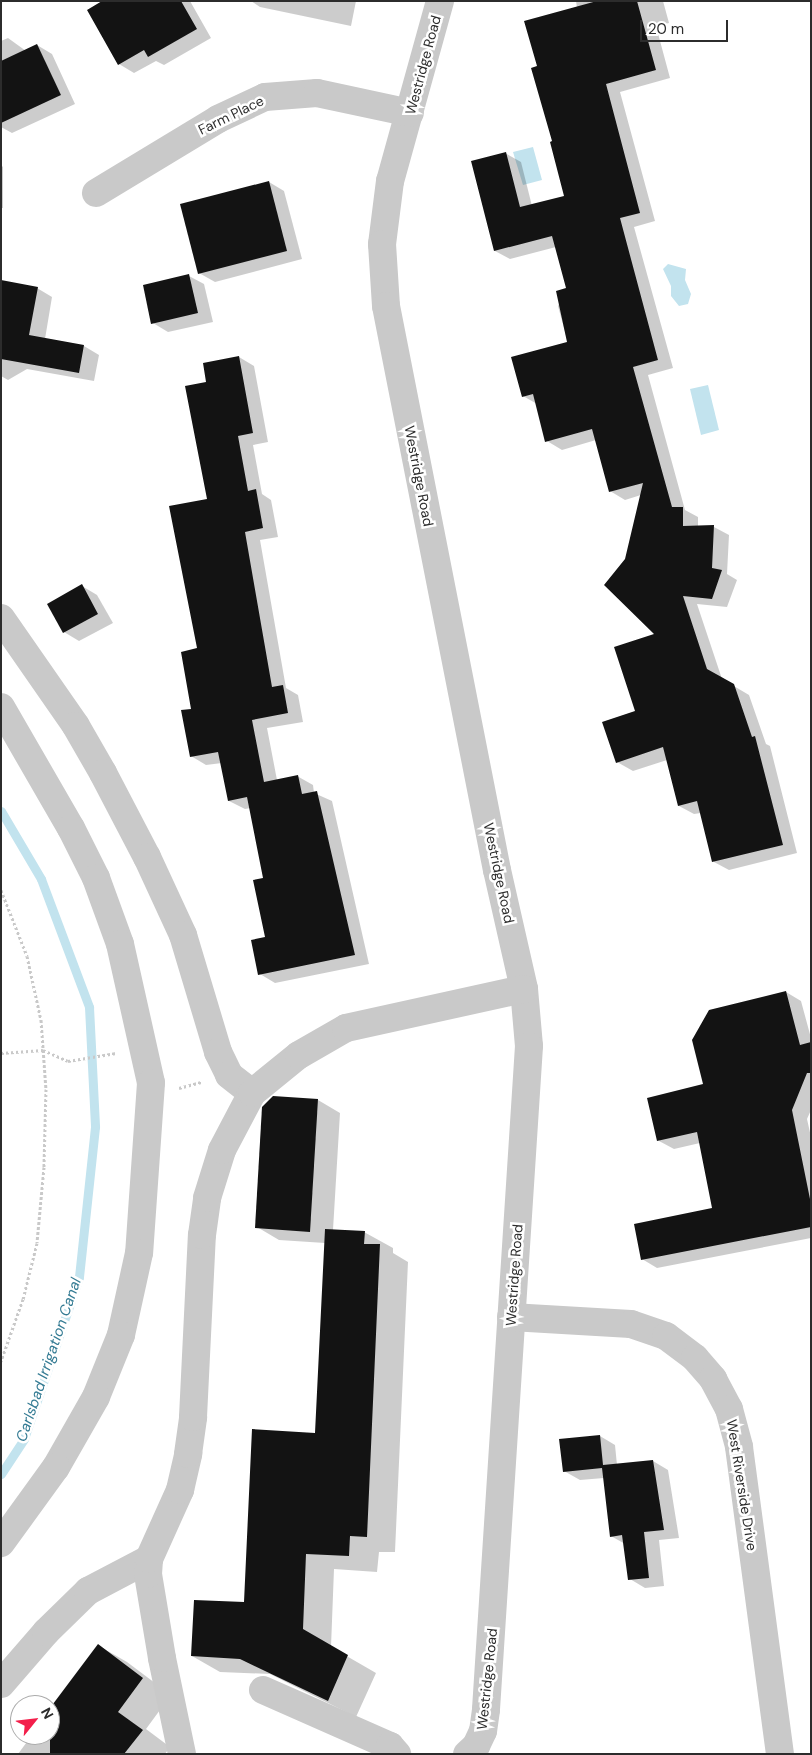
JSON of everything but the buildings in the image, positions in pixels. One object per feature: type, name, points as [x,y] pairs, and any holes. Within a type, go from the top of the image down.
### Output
[{"type":"street","name":"Westridge Road","points":[[440,1],[390,181],[382,244],[386,306],[498,870],[524,989],[529,1046],[486,1710],[483,1731],[476,1746],[467,1754]]},
{"type":"street","name":"Farm Place","points":[[96,193],[218,119],[265,97],[317,93],[410,113]]},
{"type":"street","points":[[1,618],[76,726],[148,857],[183,935],[218,1052],[229,1075],[252,1093]]},
{"type":"street","points":[[1,707],[72,828],[96,878],[120,944],[151,1083],[139,1253],[121,1335],[96,1397],[61,1459],[1,1543]]},
{"type":"street","points":[[182,1754],[162,1658],[148,1574],[149,1559],[180,1490],[188,1454],[207,1198],[222,1150],[252,1093],[298,1055],[346,1028],[524,989]]},
{"type":"street","name":"West Riverside Drive","points":[[511,1317],[631,1324],[666,1336],[694,1358],[713,1380],[729,1409],[738,1447],[780,1754]]},
{"type":"street","points":[[1,1684],[46,1632],[88,1591],[149,1559]]},
{"type":"street","points":[[262,1690],[390,1746],[397,1754]]},
{"type":"path","points":[[1,890],[27,956],[41,1020],[46,1089],[44,1167],[36,1243],[23,1300],[1,1361]]},
{"type":"path","points":[[1,1053],[43,1050],[68,1060],[144,1049]]},
{"type":"path","points":[[151,1096],[229,1075]]},
{"type":"water","points":[[533,147],[542,180],[523,185],[513,152]]},
{"type":"water","points":[[668,264],[686,269],[685,280],[691,294],[688,304],[679,306],[671,296],[671,286],[663,269]]},
{"type":"water","points":[[708,385],[719,430],[701,435],[690,389]]},
{"type":"waterway","name":"Carlsbad Irrigation Canal","points":[[1,811],[41,879],[89,1007],[95,1127],[79,1277],[24,1439],[1,1474]]}]
